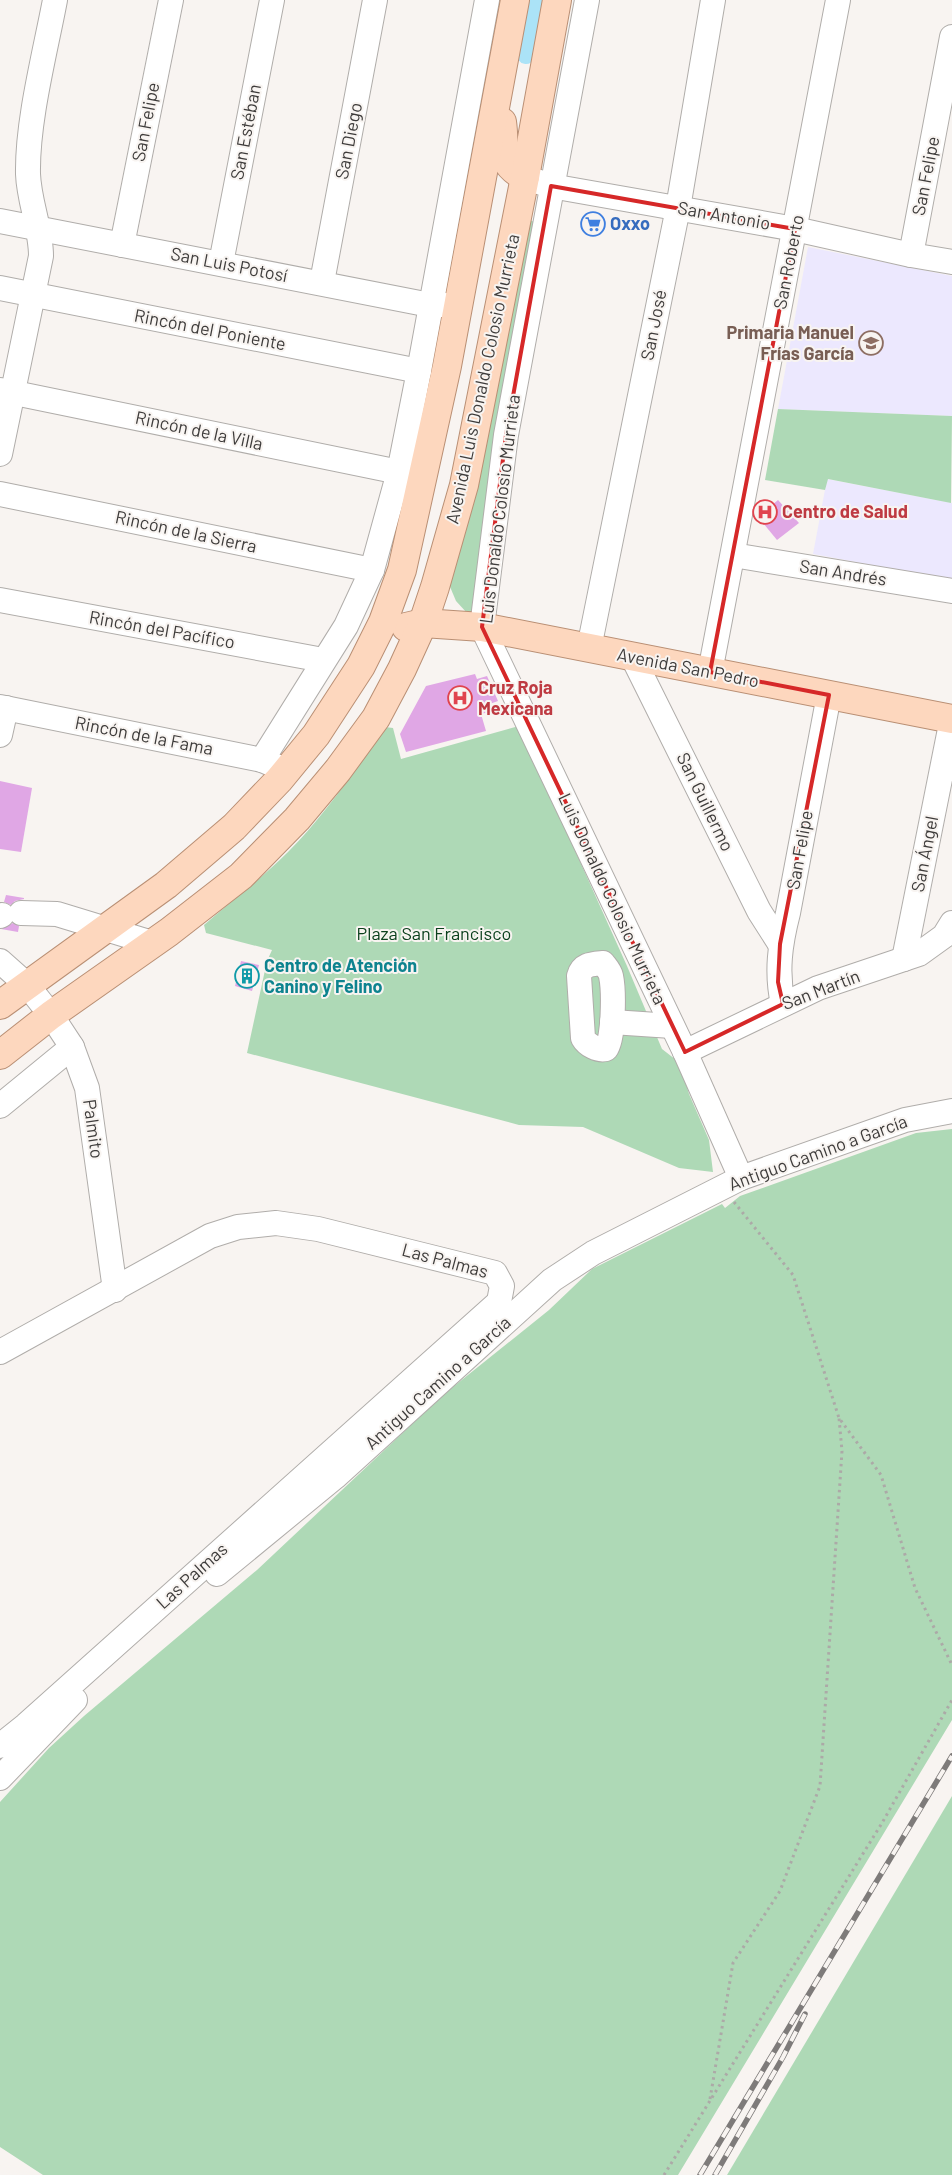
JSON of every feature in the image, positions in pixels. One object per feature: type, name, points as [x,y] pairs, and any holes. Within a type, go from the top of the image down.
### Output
[{"type":"main road","points":[[0,1005],[166,885],[200,857],[262,800],[316,735],[353,680],[383,622],[402,570],[458,305],[515,0]]},
{"type":"main road","name":"Avenida Luis Donaldo Colosio Murrieta","points":[[0,1055],[51,1015],[152,943],[241,876],[298,819],[338,770],[376,718],[423,623],[464,484],[525,177],[557,0]]},
{"type":"main road","points":[[496,101],[502,123],[506,163],[525,177]]},
{"type":"main road","points":[[458,305],[490,274],[510,247]]},
{"type":"main road","points":[[458,305],[481,318],[492,342]]},
{"type":"main road","points":[[353,680],[374,664],[399,630],[423,623]]},
{"type":"main road","name":"Avenida San Pedro","points":[[423,623],[482,627],[952,719]]},
{"type":"street","points":[[0,454],[7,391],[33,295],[41,256],[39,228],[28,181],[30,136],[55,0]]},
{"type":"street","name":"San Felipe","points":[[122,245],[171,0]]},
{"type":"street","name":"San Estéban","points":[[221,264],[272,0]]},
{"type":"street","name":"San Diego","points":[[322,282],[375,0]]},
{"type":"street","points":[[262,760],[346,626],[372,570],[399,472],[487,0]]},
{"type":"street","name":"Luis Donaldo Colosio Murrieta","points":[[587,0],[506,435],[482,627],[684,1052],[732,1183]]},
{"type":"street","name":"San José","points":[[589,648],[678,208],[712,0]]},
{"type":"street","name":"San Roberto","points":[[710,672],[838,0]]},
{"type":"street","name":"San Felipe","points":[[912,255],[952,37]]},
{"type":"street","name":"San Antonio","points":[[525,177],[551,186],[795,229],[952,262]]},
{"type":"street","name":"San Luis Potosí","points":[[0,221],[322,282],[430,305],[458,305]]},
{"type":"street","name":"Rincón del Poniente","points":[[0,288],[419,371]]},
{"type":"street","name":"Rincón de la Villa","points":[[7,391],[399,472]]},
{"type":"street","name":"Rincón de la Sierra","points":[[0,494],[372,570]]},
{"type":"street","name":"San Andrés","points":[[733,555],[952,591]]},
{"type":"street","name":"Rincón del Pacífico","points":[[0,600],[323,660]]},
{"type":"street","name":"San Guillermo","points":[[633,658],[759,911],[780,944]]},
{"type":"street","name":"San Felipe","points":[[783,1004],[778,982],[780,944],[788,913],[828,696]]},
{"type":"street","points":[[0,735],[3,707]]},
{"type":"street","name":"Rincón de la Fama","points":[[3,707],[262,760],[287,771]]},
{"type":"street","name":"San Ángel","points":[[904,959],[952,719]]},
{"type":"street","points":[[8,915],[57,914],[152,943]]},
{"type":"street","name":"San Martín","points":[[684,1052],[818,988],[904,959],[932,946],[944,936],[952,923]]},
{"type":"street","name":"Palmito","points":[[0,961],[27,985],[51,1015],[72,1047],[87,1088],[115,1290]]},
{"type":"street","points":[[612,1022],[672,1026]]},
{"type":"street","points":[[0,1106],[72,1047]]},
{"type":"street","name":"Antiguo Camino a García","points":[[0,1778],[114,1658],[335,1477],[552,1280],[592,1253],[732,1183],[905,1120],[952,1111]]},
{"type":"street","name":"Las Palmas","points":[[0,1352],[210,1236],[238,1227],[276,1223],[318,1229],[495,1273],[502,1286],[499,1302],[26,1725],[0,1746]]},
{"type":"path","points":[[710,2099],[733,1963],[780,1891],[820,1786],[842,1451],[839,1418],[793,1275],[732,1183]]},
{"type":"path","points":[[839,1418],[881,1475],[916,1588],[952,1665]]},
{"type":"path","points":[[664,2175],[882,1823],[952,1700]]},
{"type":"highlighted area","points":[[551,186],[795,229],[710,672],[829,695],[780,944],[778,982],[783,1004],[685,1052],[482,627],[506,435]]},
{"type":"shaded area","name":"Primaria Manuel Frías García","points":[[808,247],[952,276],[952,416],[778,409]]},
{"type":"shaded area","points":[[827,479],[952,503],[952,580],[813,554]]},
{"type":"green space","points":[[530,220],[534,222],[475,613],[467,613],[456,601],[448,582]]},
{"type":"green space","points":[[778,409],[952,416],[951,503],[828,479],[825,490],[765,480]]},
{"type":"green space","name":"Plaza San Francisco","points":[[519,726],[627,966],[662,1049],[680,1063],[689,1094],[709,1140],[713,1172],[679,1168],[583,1127],[519,1125],[247,1053],[267,961],[272,950],[206,933],[204,925],[268,871],[302,837],[340,791],[385,727],[393,728],[401,759]]},
{"type":"green space","points":[[952,1129],[952,1720],[678,2175],[43,2175],[0,2147],[0,1802],[49,1748],[84,1716],[257,1570],[443,1395],[549,1310],[592,1269],[722,1204],[725,1208],[740,1196],[916,1133]]},
{"type":"green space","points":[[952,1796],[952,2175],[727,2175]]},
{"type":"building","points":[[778,500],[799,523],[777,540],[758,517]]},
{"type":"building","name":"Cruz Roja Mexicana","points":[[475,674],[477,679],[487,676],[498,701],[487,705],[489,712],[481,714],[486,731],[406,752],[400,734],[426,686]]},
{"type":"building","points":[[0,781],[32,788],[21,852],[0,849]]},
{"type":"building","points":[[6,895],[24,899],[15,901],[11,905],[4,902]]},
{"type":"building","points":[[13,923],[19,926],[18,932],[1,929]]},
{"type":"building","name":"Centro de Atención Canino y Felino","points":[[241,961],[259,965],[252,991],[235,986]]},
{"type":"waterway","points":[[526,55],[537,0]]},
{"type":"railway","points":[[700,2175],[952,1756]]},
{"type":"railway","points":[[715,2175],[783,2057],[805,2014]]},
{"type":"place","name":"Oxxo","points":[[593,224]]},
{"type":"place","name":"Primaria Manuel Frías García","points":[[871,343]]},
{"type":"place","name":"Centro de Salud","points":[[765,512]]},
{"type":"place","name":"Cruz Roja Mexicana","points":[[460,698]]},
{"type":"place","name":"Centro de Atención Canino y Felino","points":[[247,976]]}]
